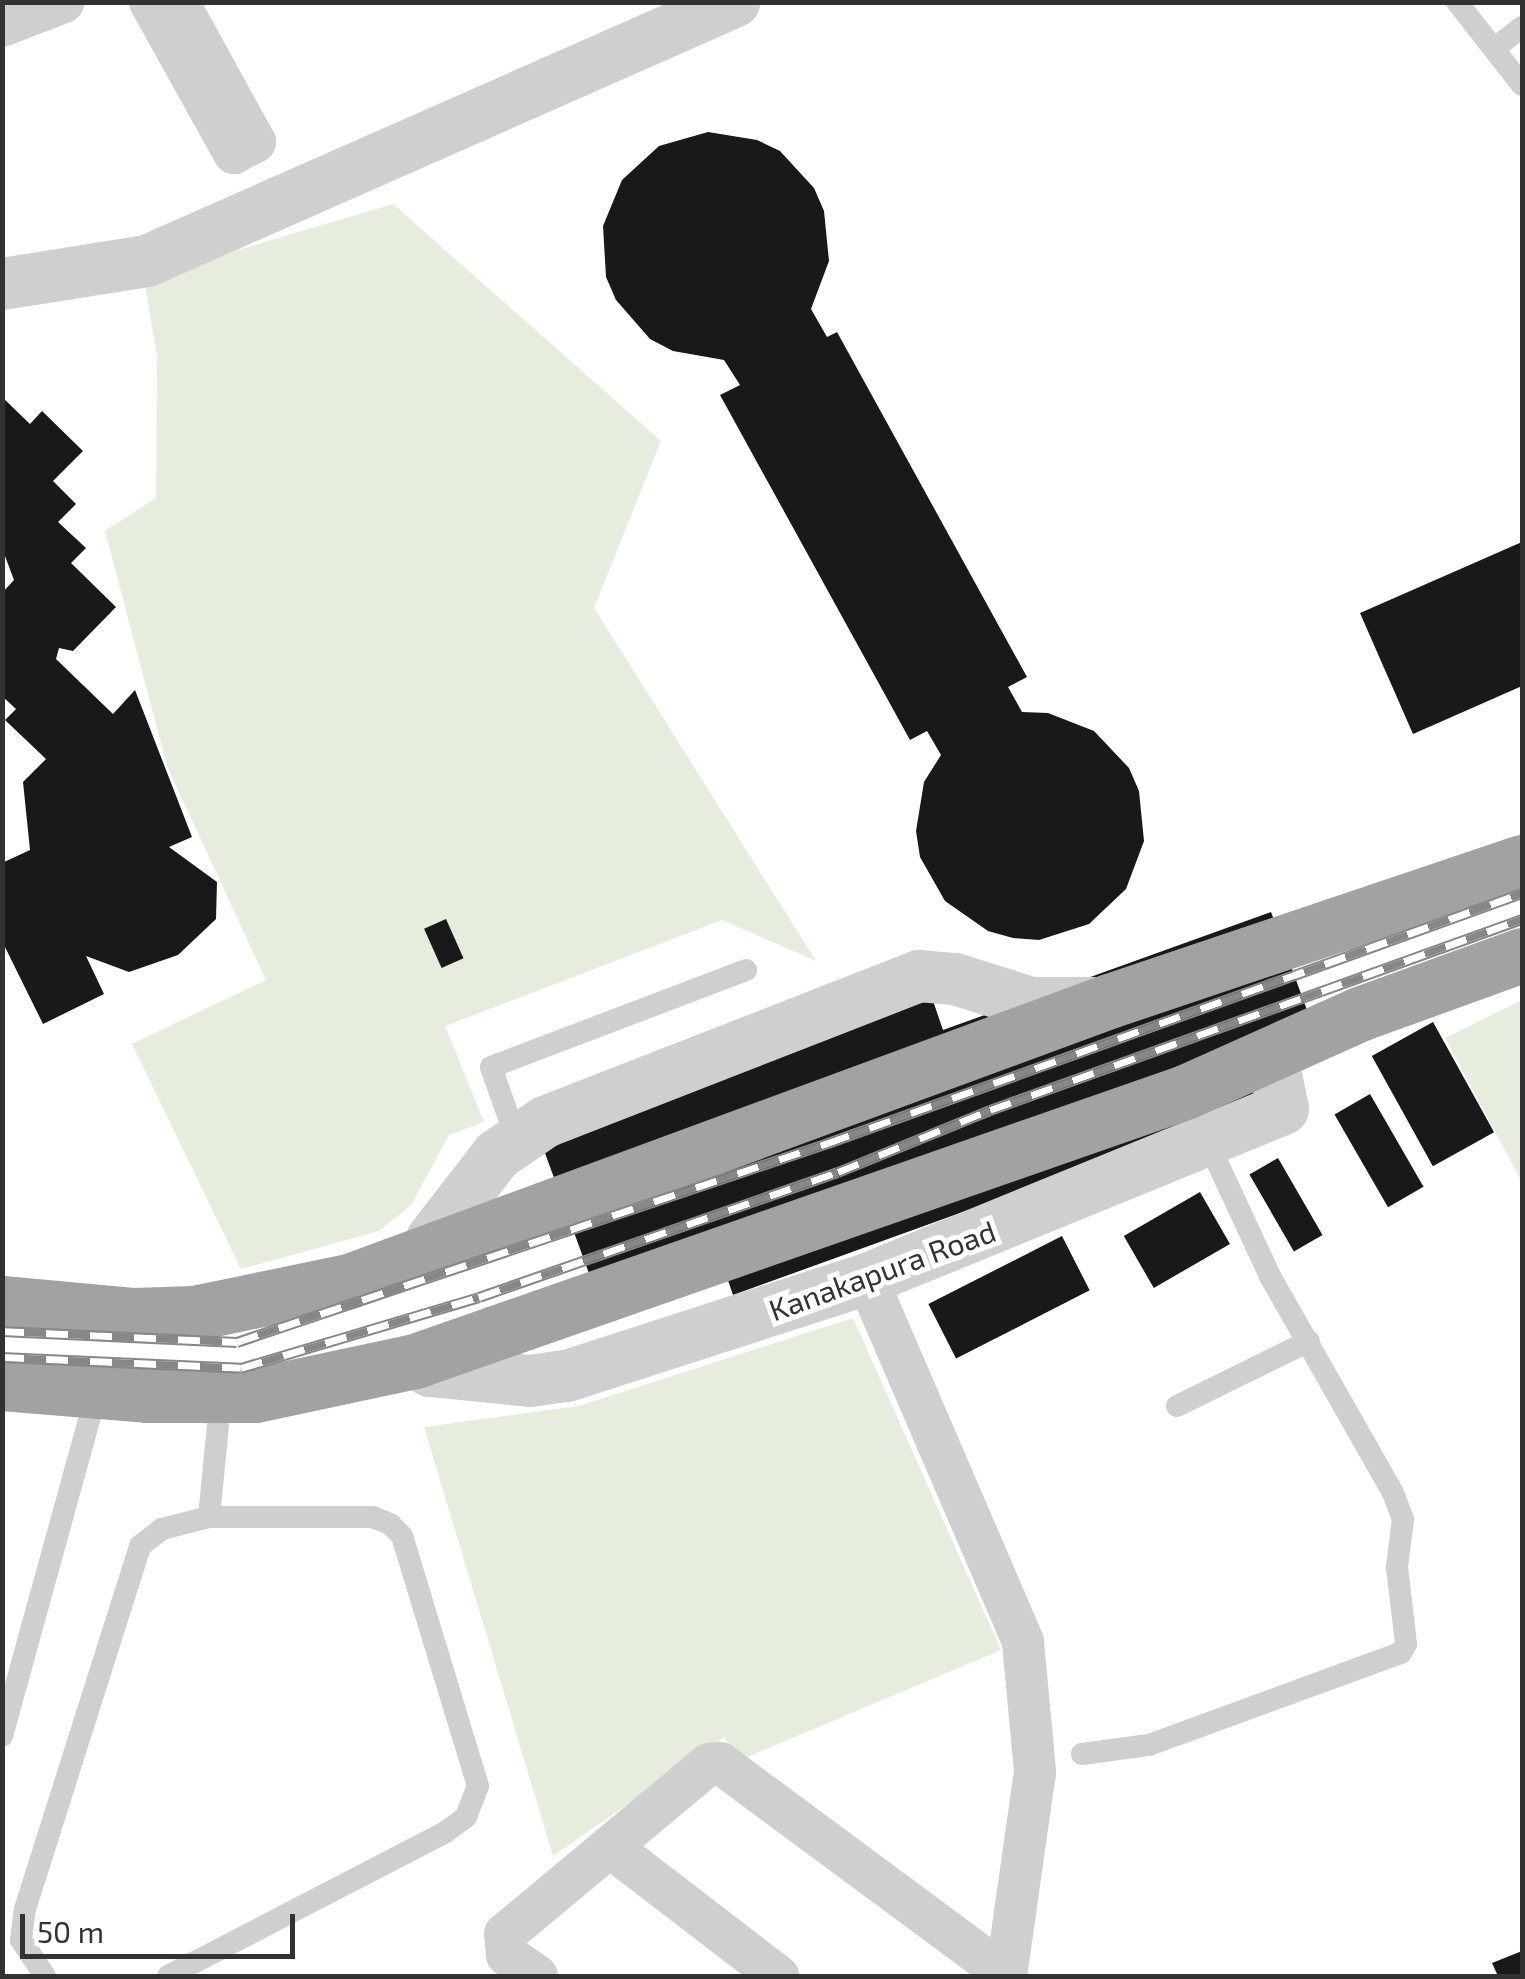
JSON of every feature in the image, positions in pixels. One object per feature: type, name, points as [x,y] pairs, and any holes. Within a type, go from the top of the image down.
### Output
[{"type":"highway","points":[[2,1303],[134,1315],[194,1313],[286,1299],[1109,1000],[1522,862]]},
{"type":"highway","name":"Kanakapura Road","points":[[2,1383],[96,1391],[255,1395],[415,1362],[1185,1092],[1360,1014],[1522,955]]},
{"type":"street","points":[[2,26],[64,2]]},
{"type":"street","points":[[150,2],[234,153],[256,142],[178,2]]},
{"type":"street","points":[[2,284],[147,261],[734,2]]},
{"type":"street","points":[[434,1247],[432,1239],[516,1138],[919,976],[955,979],[1031,1002],[1077,1007],[1109,1000]]},
{"type":"street","name":"Kanakapura Road","points":[[415,1362],[430,1371],[530,1381],[568,1376],[867,1279],[1209,1143],[1283,1108],[1272,1055]]},
{"type":"street","points":[[538,1976],[507,1955],[505,1934],[709,1764],[720,1763],[1006,1976],[1035,1772],[1024,1642],[867,1279]]},
{"type":"street","points":[[610,1847],[778,1976]]},
{"type":"lane","points":[[1458,2],[1522,86]]},
{"type":"lane","points":[[1495,48],[1522,27]]},
{"type":"lane","points":[[516,1138],[491,1067],[746,970]]},
{"type":"lane","points":[[1082,1754],[1148,1745],[1401,1654],[1406,1644],[1397,1567],[1402,1518],[1309,1341],[1270,1276],[1185,1092]]},
{"type":"lane","points":[[1177,1406],[1309,1341]]},
{"type":"lane","points":[[2,1736],[96,1391]]},
{"type":"lane","points":[[209,1517],[221,1395]]},
{"type":"lane","points":[[44,1976],[21,1940],[25,1909],[140,1546],[162,1528],[209,1517],[373,1518],[390,1524],[402,1536],[478,1786],[466,1817],[444,1833],[168,1976]]},
{"type":"shaded area","points":[[393,204],[661,441],[594,608],[816,961],[722,920],[445,1026],[484,1122],[449,1135],[411,1205],[379,1231],[241,1269],[132,1044],[266,980],[167,766],[105,531],[156,498],[157,358],[144,278]]},
{"type":"shaded area","points":[[1522,1000],[1522,1182],[1445,1038]]},
{"type":"shaded area","points":[[853,1318],[1001,1650],[738,1761],[724,1737],[553,1856],[424,1427],[579,1406]]},
{"type":"building","points":[[708,132],[757,140],[780,151],[814,188],[824,211],[829,261],[811,309],[827,337],[837,332],[1027,677],[1008,687],[1022,712],[1048,713],[1094,731],[1129,768],[1139,791],[1144,841],[1126,889],[1089,924],[1039,940],[1013,938],[988,931],[945,901],[920,857],[916,831],[924,782],[941,755],[927,731],[910,740],[720,395],[740,385],[724,360],[673,351],[650,339],[616,300],[606,277],[603,226],[622,180],[659,146]]},
{"type":"building","points":[[2,397],[30,424],[42,411],[83,451],[53,481],[76,504],[58,522],[86,548],[71,563],[116,607],[73,651],[59,648],[56,659],[113,714],[135,690],[192,837],[169,847],[217,882],[216,919],[178,955],[129,972],[86,956],[104,994],[43,1024],[2,941],[2,863],[30,850],[23,782],[46,759],[5,720],[16,709],[2,696],[2,593],[14,580],[2,548]]},
{"type":"building","points":[[1522,542],[1522,686],[1413,734],[1360,613]]},
{"type":"building","points":[[1271,912],[1314,1029],[1262,1104],[733,1295],[719,1254],[598,1298],[538,1134],[930,992],[943,1030]]},
{"type":"building","points":[[446,919],[463,958],[442,968],[424,929]]},
{"type":"building","points":[[1433,1022],[1494,1132],[1433,1166],[1372,1056]]},
{"type":"building","points":[[1370,1094],[1424,1187],[1388,1207],[1334,1114]]},
{"type":"building","points":[[1278,1158],[1322,1235],[1294,1252],[1249,1174]]},
{"type":"building","points":[[1200,1192],[1230,1244],[1154,1288],[1124,1236]]},
{"type":"building","points":[[1062,1236],[1090,1290],[956,1358],[928,1304]]},
{"type":"building","points":[[1522,1951],[1522,1976],[1498,1976],[1492,1963]]},
{"type":"railway","points":[[2,1331],[237,1342],[828,1143],[1522,893]]},
{"type":"railway","points":[[2,1357],[241,1368],[479,1297],[838,1172],[990,1110],[1522,919]]}]
